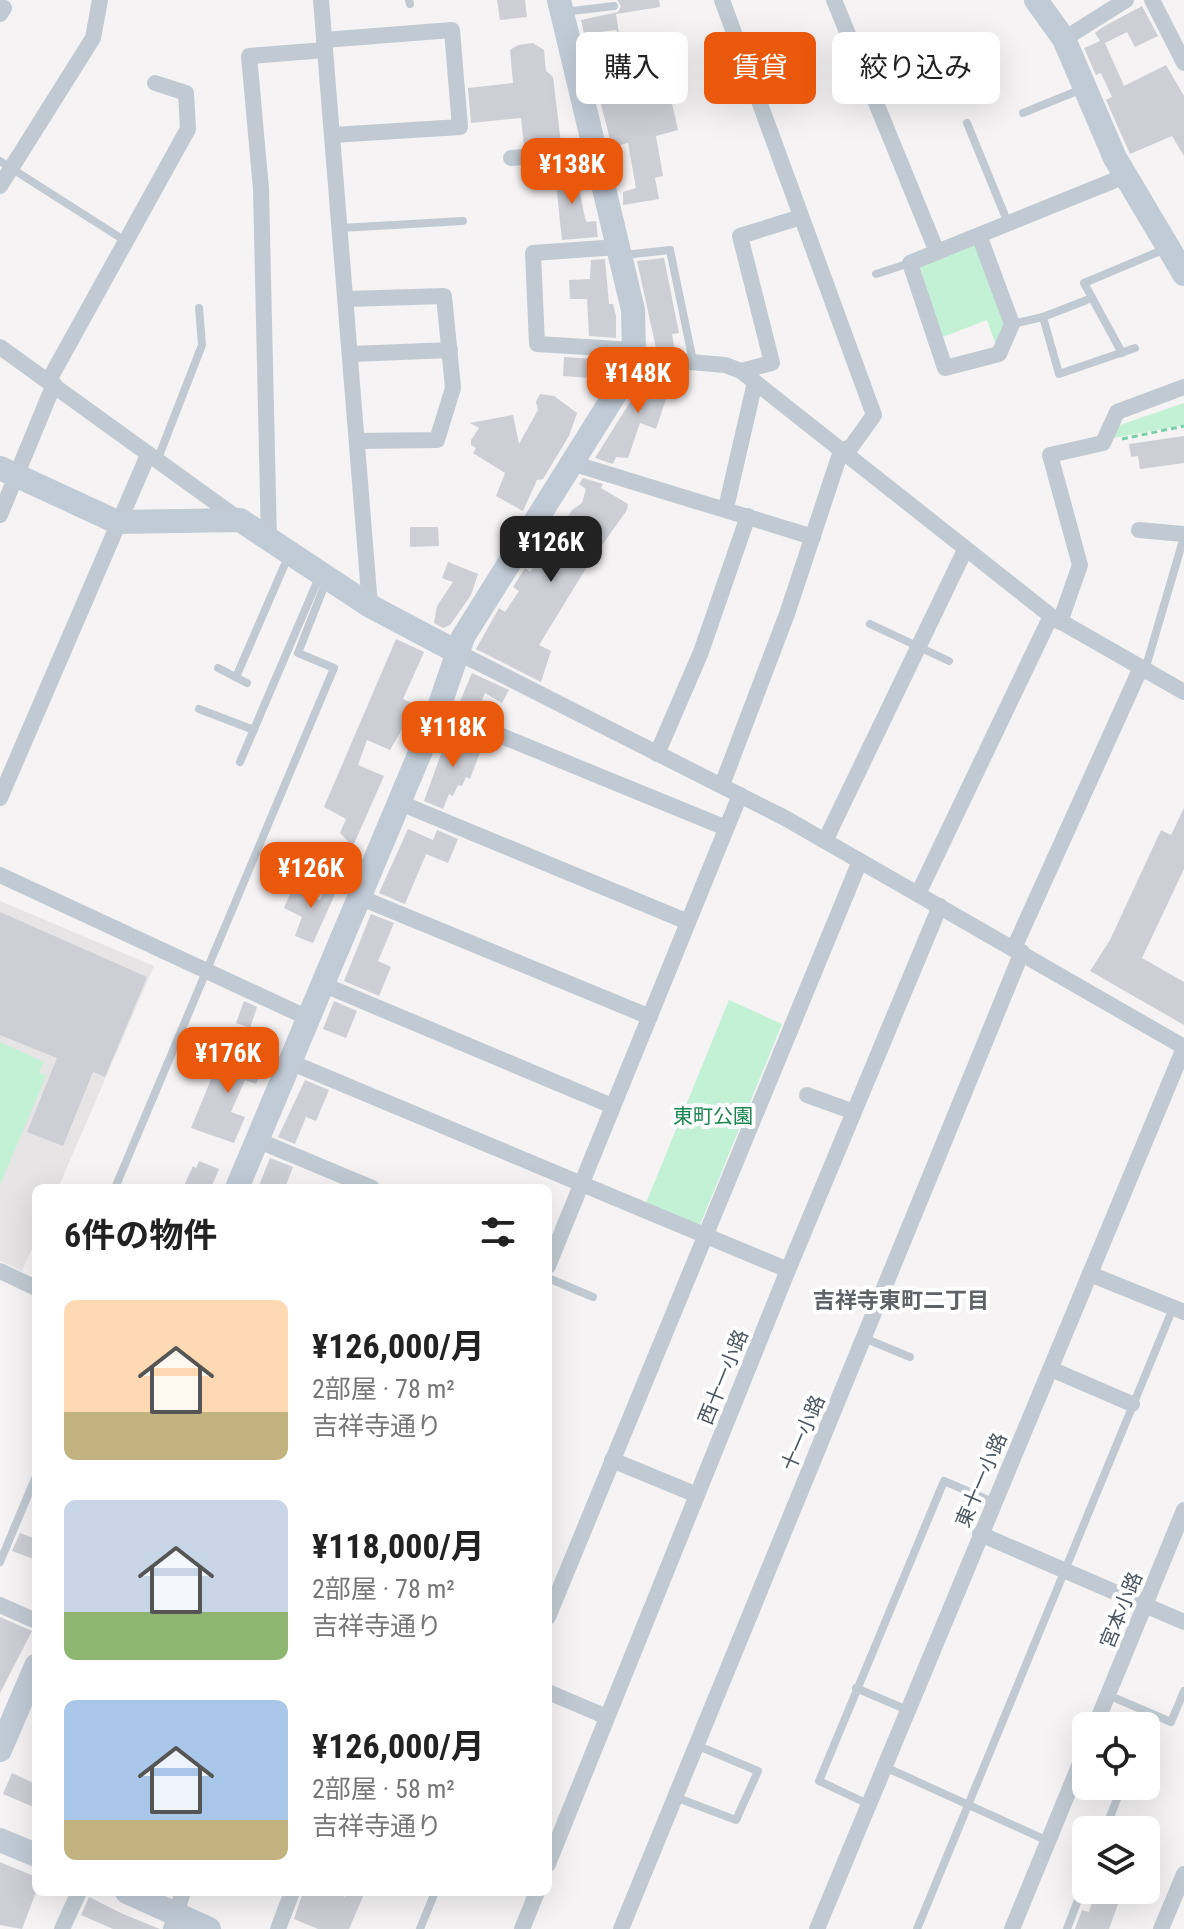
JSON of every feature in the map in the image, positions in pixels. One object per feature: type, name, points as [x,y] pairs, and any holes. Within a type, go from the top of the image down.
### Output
[{"type":"main road","points":[[1036,0],[1064,39],[1125,176],[1184,274]]},
{"type":"main road","points":[[239,1184],[438,710],[463,637],[575,464],[617,391],[633,354],[633,310],[560,6]]},
{"type":"main road","points":[[8,472],[117,522],[240,520],[370,606],[457,652]]},
{"type":"main road","points":[[0,1750],[32,1675]]},
{"type":"main road","points":[[0,1840],[32,1853]]},
{"type":"main road","points":[[137,1896],[176,1911],[209,1929]]},
{"type":"street","points":[[0,186],[6,164],[93,38],[100,0]]},
{"type":"street","points":[[321,0],[370,606]]},
{"type":"street","points":[[722,0],[874,415],[851,447],[841,451]]},
{"type":"street","points":[[834,0],[937,252]]},
{"type":"street","points":[[1064,39],[1108,5],[1126,0]]},
{"type":"street","points":[[1152,0],[1184,63]]},
{"type":"street","points":[[0,6],[4,8],[0,14]]},
{"type":"street","points":[[279,548],[261,189],[249,56],[452,30],[460,127],[333,135]]},
{"type":"street","points":[[0,515],[8,472],[52,382],[188,129],[186,93],[155,83]]},
{"type":"street","points":[[511,158],[594,151]]},
{"type":"street","points":[[979,235],[1012,324],[999,354],[945,368],[910,263],[1008,223],[1125,176]]},
{"type":"street","points":[[741,371],[772,363],[740,236],[801,217]]},
{"type":"street","points":[[619,251],[533,253],[537,344],[725,365],[741,371],[1055,619],[1184,692]]},
{"type":"street","points":[[347,299],[444,296],[450,350],[453,388],[437,440],[359,441]]},
{"type":"street","points":[[352,354],[450,350]]},
{"type":"street","points":[[2,353],[52,382],[152,459],[240,520]]},
{"type":"street","points":[[726,508],[755,382]]},
{"type":"street","points":[[918,894],[1080,565],[1050,455],[1103,443],[1117,412],[1184,387]]},
{"type":"street","points":[[722,785],[813,537],[841,451]]},
{"type":"street","points":[[0,798],[117,522],[152,459]]},
{"type":"street","points":[[575,464],[813,537]]},
{"type":"street","points":[[657,754],[701,652],[748,516]]},
{"type":"street","points":[[1139,530],[1184,536]]},
{"type":"street","points":[[825,841],[965,550]]},
{"type":"street","points":[[457,652],[722,785],[1018,950],[1184,1047]]},
{"type":"street","name":"十一小路","points":[[621,1929],[864,1338],[1018,950],[1138,674],[1144,671]]},
{"type":"street","points":[[438,710],[726,828]]},
{"type":"street","points":[[552,1257],[740,795]]},
{"type":"street","points":[[398,802],[688,922]]},
{"type":"street","points":[[552,1607],[860,861]]},
{"type":"street","points":[[0,875],[308,1018]]},
{"type":"street","points":[[359,897],[650,1017]]},
{"type":"street","name":"西十一小路","points":[[552,1854],[788,1270],[940,906]]},
{"type":"street","points":[[322,984],[612,1106]]},
{"type":"street","name":"東十一小路","points":[[817,1929],[905,1709],[1051,1369],[1184,1047]]},
{"type":"street","points":[[290,1062],[788,1270]]},
{"type":"street","points":[[807,1095],[854,1112]]},
{"type":"street","points":[[257,1140],[357,1184]]},
{"type":"street","points":[[0,1271],[32,1286]]},
{"type":"street","points":[[1090,1274],[1179,1310]]},
{"type":"street","points":[[1051,1369],[1132,1404]]},
{"type":"street","points":[[612,1460],[697,1495]]},
{"type":"street","name":"宮本小路","points":[[1101,1712],[1184,1510]]},
{"type":"street","points":[[980,1534],[1064,1573],[1184,1622]]},
{"type":"street","points":[[0,1605],[32,1619]]},
{"type":"street","points":[[552,1694],[607,1717]]},
{"type":"street","points":[[1012,1929],[1072,1790]]},
{"type":"street","points":[[1161,1929],[1184,1874]]},
{"type":"street","points":[[62,1929],[77,1896]]},
{"type":"street","points":[[278,1929],[290,1896]]},
{"type":"street","points":[[522,1929],[535,1896]]},
{"type":"lane","points":[[560,6],[614,6]]},
{"type":"lane","points":[[571,51],[576,50]]},
{"type":"lane","points":[[1023,113],[1086,87]]},
{"type":"lane","points":[[967,123],[1008,223]]},
{"type":"lane","points":[[6,164],[127,242]]},
{"type":"lane","points":[[341,228],[463,221]]},
{"type":"lane","points":[[1122,353],[1084,283],[1168,248]]},
{"type":"lane","points":[[619,251],[670,250],[693,361]]},
{"type":"lane","points":[[876,274],[910,263]]},
{"type":"lane","points":[[1012,324],[1043,317],[1092,298]]},
{"type":"lane","points":[[152,459],[202,345],[199,308]]},
{"type":"lane","points":[[1043,317],[1059,374],[1135,348]]},
{"type":"lane","points":[[1144,671],[1149,667],[1184,536]]},
{"type":"lane","points":[[236,677],[279,548]]},
{"type":"lane","points":[[240,762],[324,576]]},
{"type":"lane","points":[[117,1184],[205,968],[334,668],[298,653],[324,576]]},
{"type":"lane","points":[[870,624],[949,661]]},
{"type":"lane","points":[[218,668],[247,683]]},
{"type":"lane","points":[[199,709],[254,730]]},
{"type":"lane","points":[[552,1270],[593,1297]]},
{"type":"lane","points":[[917,1929],[1132,1404],[1179,1310]]},
{"type":"lane","points":[[864,1338],[910,1357]]},
{"type":"lane","points":[[868,1804],[819,1781],[856,1688],[944,1481],[993,1502]]},
{"type":"lane","points":[[0,1562],[32,1486]]},
{"type":"lane","points":[[856,1688],[905,1709]]},
{"type":"lane","points":[[1108,1695],[1171,1722],[1184,1691]]},
{"type":"lane","points":[[674,1796],[736,1820],[758,1771],[695,1745]]},
{"type":"lane","points":[[884,1767],[1048,1841]]},
{"type":"lane","points":[[420,1929],[433,1896]]},
{"type":"lane","points":[[1067,1929],[1076,1904]]},
{"type":"path","points":[[1103,443],[1184,426]]},
{"type":"shaded area","points":[[0,901],[154,966],[60,1184],[32,1184],[32,1249],[22,1271],[0,1261]]},
{"type":"green space","points":[[975,243],[1007,323],[997,348],[987,320],[940,338],[919,262]]},
{"type":"green space","points":[[1184,403],[1184,425],[1108,439],[1117,426]]},
{"type":"green space","name":"東町公園","points":[[729,1000],[782,1024],[697,1232],[644,1208]]},
{"type":"green space","points":[[0,1042],[44,1062],[39,1072],[46,1076],[0,1185]]},
{"type":"building","points":[[497,0],[525,0],[527,17],[500,20]]},
{"type":"building","points":[[617,0],[659,0],[660,7],[616,14],[619,32],[584,32],[581,20],[618,12],[621,6]]},
{"type":"building","points":[[1142,6],[1158,36],[1135,47],[1127,32],[1105,43],[1124,86],[1166,65],[1184,96],[1184,156],[1172,136],[1130,154],[1106,100],[1112,97],[1101,73],[1096,75],[1084,48],[1100,41],[1095,33],[1103,27]]},
{"type":"building","points":[[533,43],[544,50],[546,71],[553,77],[561,143],[524,146],[521,118],[471,123],[468,88],[513,83],[510,50],[518,45]]},
{"type":"building","points":[[601,104],[672,104],[678,130],[656,136],[663,176],[655,178],[659,199],[623,205],[623,192],[636,188],[628,143],[612,147]]},
{"type":"building","points":[[574,164],[585,218],[587,222],[596,221],[598,237],[562,240],[554,165]]},
{"type":"building","points":[[664,258],[679,333],[672,334],[675,350],[656,348],[637,261]]},
{"type":"building","points":[[605,259],[609,304],[613,304],[616,316],[616,338],[589,336],[587,299],[570,299],[569,280],[590,279],[591,260]]},
{"type":"building","points":[[564,357],[611,360],[611,364],[605,379],[563,376]]},
{"type":"building","points":[[650,370],[675,372],[656,429],[640,423],[628,458],[616,457],[613,464],[595,458]]},
{"type":"building","points":[[540,394],[554,396],[577,413],[569,436],[543,479],[537,480],[523,511],[496,496],[505,473],[473,453],[476,448],[471,445],[471,440],[479,428],[470,423],[513,415],[519,444],[538,410],[536,402]]},
{"type":"building","points":[[1184,436],[1184,463],[1140,469],[1138,456],[1131,457],[1129,444]]},
{"type":"building","points":[[583,478],[603,484],[601,488],[628,504],[627,510],[588,565],[539,645],[551,651],[541,682],[476,649],[499,608],[505,612],[519,591],[513,587],[525,568],[530,572],[545,549],[564,560],[557,535],[572,510],[582,503],[586,489],[579,484]]},
{"type":"building","points":[[410,527],[438,527],[439,546],[410,547]]},
{"type":"building","points":[[448,562],[478,574],[471,595],[450,625],[443,628],[434,623],[437,606],[453,582],[442,578]]},
{"type":"building","points":[[396,639],[424,652],[403,699],[416,705],[390,750],[367,740],[358,765],[384,776],[353,846],[340,833],[346,819],[324,807]]},
{"type":"building","points":[[472,673],[509,690],[502,703],[485,693],[476,714],[458,706]]},
{"type":"building","points":[[464,732],[479,738],[475,747],[481,750],[470,779],[466,777],[462,786],[458,785],[453,796],[449,794],[443,809],[424,801],[445,743],[450,737],[460,740]]},
{"type":"building","points":[[1184,808],[1184,869],[1142,958],[1184,982],[1184,1025],[1090,971],[1110,940],[1161,830],[1171,835]]},
{"type":"building","points":[[408,829],[433,840],[437,830],[458,839],[448,863],[426,854],[405,904],[379,893]]},
{"type":"building","points":[[330,878],[340,883],[313,943],[295,936],[302,917],[284,908],[292,889],[320,900]]},
{"type":"building","points":[[0,912],[147,977],[105,1077],[93,1072],[63,1146],[27,1132],[57,1058],[0,1035]]},
{"type":"building","points":[[371,914],[394,923],[378,961],[391,967],[379,996],[344,981]]},
{"type":"building","points":[[244,1001],[257,1007],[250,1028],[236,1023]]},
{"type":"building","points":[[334,1001],[357,1011],[346,1038],[323,1029]]},
{"type":"building","points":[[257,1041],[271,1045],[256,1084],[245,1080],[231,1112],[245,1117],[234,1143],[191,1128],[221,1055],[248,1066]]},
{"type":"building","points":[[305,1080],[329,1090],[316,1121],[306,1117],[295,1144],[278,1137]]},
{"type":"building","points":[[270,1158],[293,1167],[287,1184],[260,1184]]},
{"type":"building","points":[[199,1161],[219,1169],[213,1184],[185,1184],[193,1166],[196,1168]]},
{"type":"building","points":[[20,1533],[32,1538],[32,1558],[12,1551]]},
{"type":"building","points":[[0,1617],[32,1631],[0,1693]]},
{"type":"building","points":[[12,1773],[32,1782],[32,1806],[3,1794]]},
{"type":"building","points":[[0,1862],[32,1875],[32,1896],[34,1896],[22,1929],[0,1925]]},
{"type":"building","points":[[302,1896],[363,1896],[349,1929],[318,1929],[294,1919]]},
{"type":"building","points":[[89,1897],[160,1929],[113,1929],[81,1915]]},
{"type":"building","points":[[1092,1904],[1118,1904],[1109,1929],[1075,1929],[1082,1910],[1089,1912]]},
{"type":"district","name":"吉祥寺東町二丁目","points":[[901,1300]]}]
